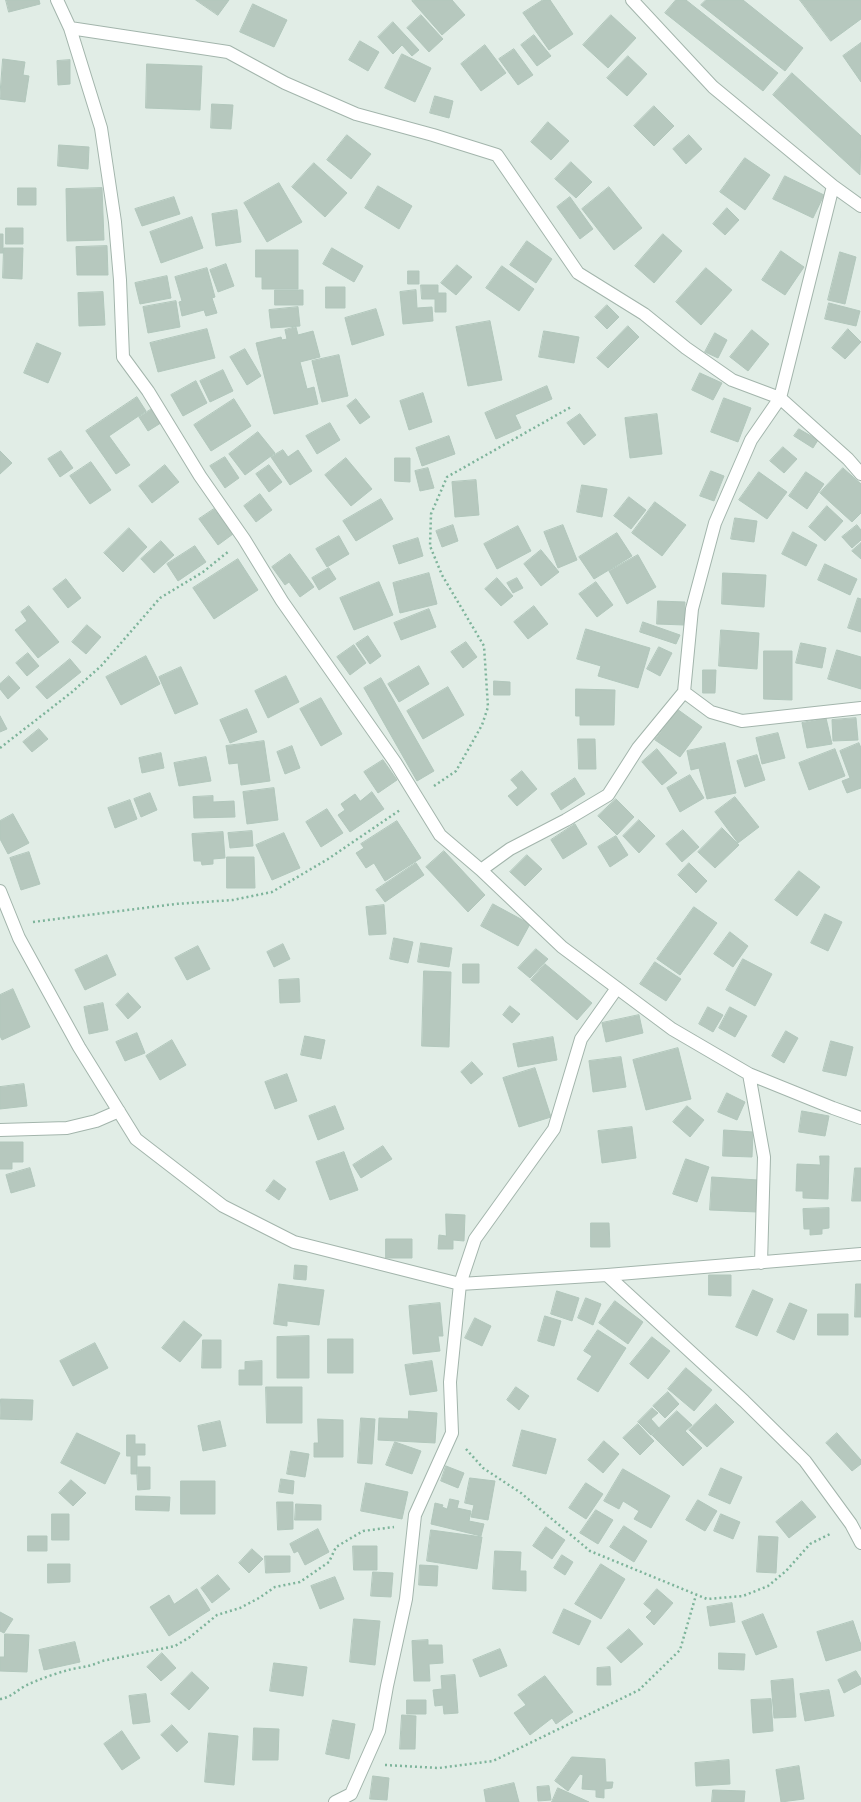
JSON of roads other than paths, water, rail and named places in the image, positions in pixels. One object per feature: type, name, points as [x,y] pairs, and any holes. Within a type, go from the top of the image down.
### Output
[{"type":"street","points":[[57,0],[70,28],[101,128],[116,229],[120,280],[123,357],[148,391],[200,476],[244,539],[282,601],[395,762],[440,836],[481,870],[562,947],[672,1029],[749,1074],[861,1118]]},
{"type":"street","points":[[632,0],[713,86],[832,186],[861,206]]},
{"type":"street","points":[[70,28],[228,52],[285,83],[356,114],[433,135],[497,155],[578,273],[644,314],[686,348],[732,380],[780,398],[848,459],[861,474]]},
{"type":"street","points":[[481,870],[510,849],[566,820],[608,795],[638,748],[684,692],[692,609],[716,523],[751,440],[780,398],[832,186]]},
{"type":"street","points":[[684,692],[712,712],[742,721],[861,708]]},
{"type":"street","points":[[0,891],[19,938],[79,1047],[136,1139],[223,1206],[294,1242],[460,1284],[607,1275],[861,1254]]},
{"type":"street","points":[[335,1802],[352,1794],[363,1764],[379,1731],[406,1599],[415,1515],[452,1433],[450,1382],[460,1284],[475,1239],[554,1129],[581,1039],[617,988]]},
{"type":"street","points":[[749,1074],[764,1157],[761,1262]]},
{"type":"street","points":[[0,1130],[67,1128],[96,1121],[119,1111]]},
{"type":"street","points":[[607,1275],[744,1401],[805,1461],[851,1524],[861,1543]]}]
